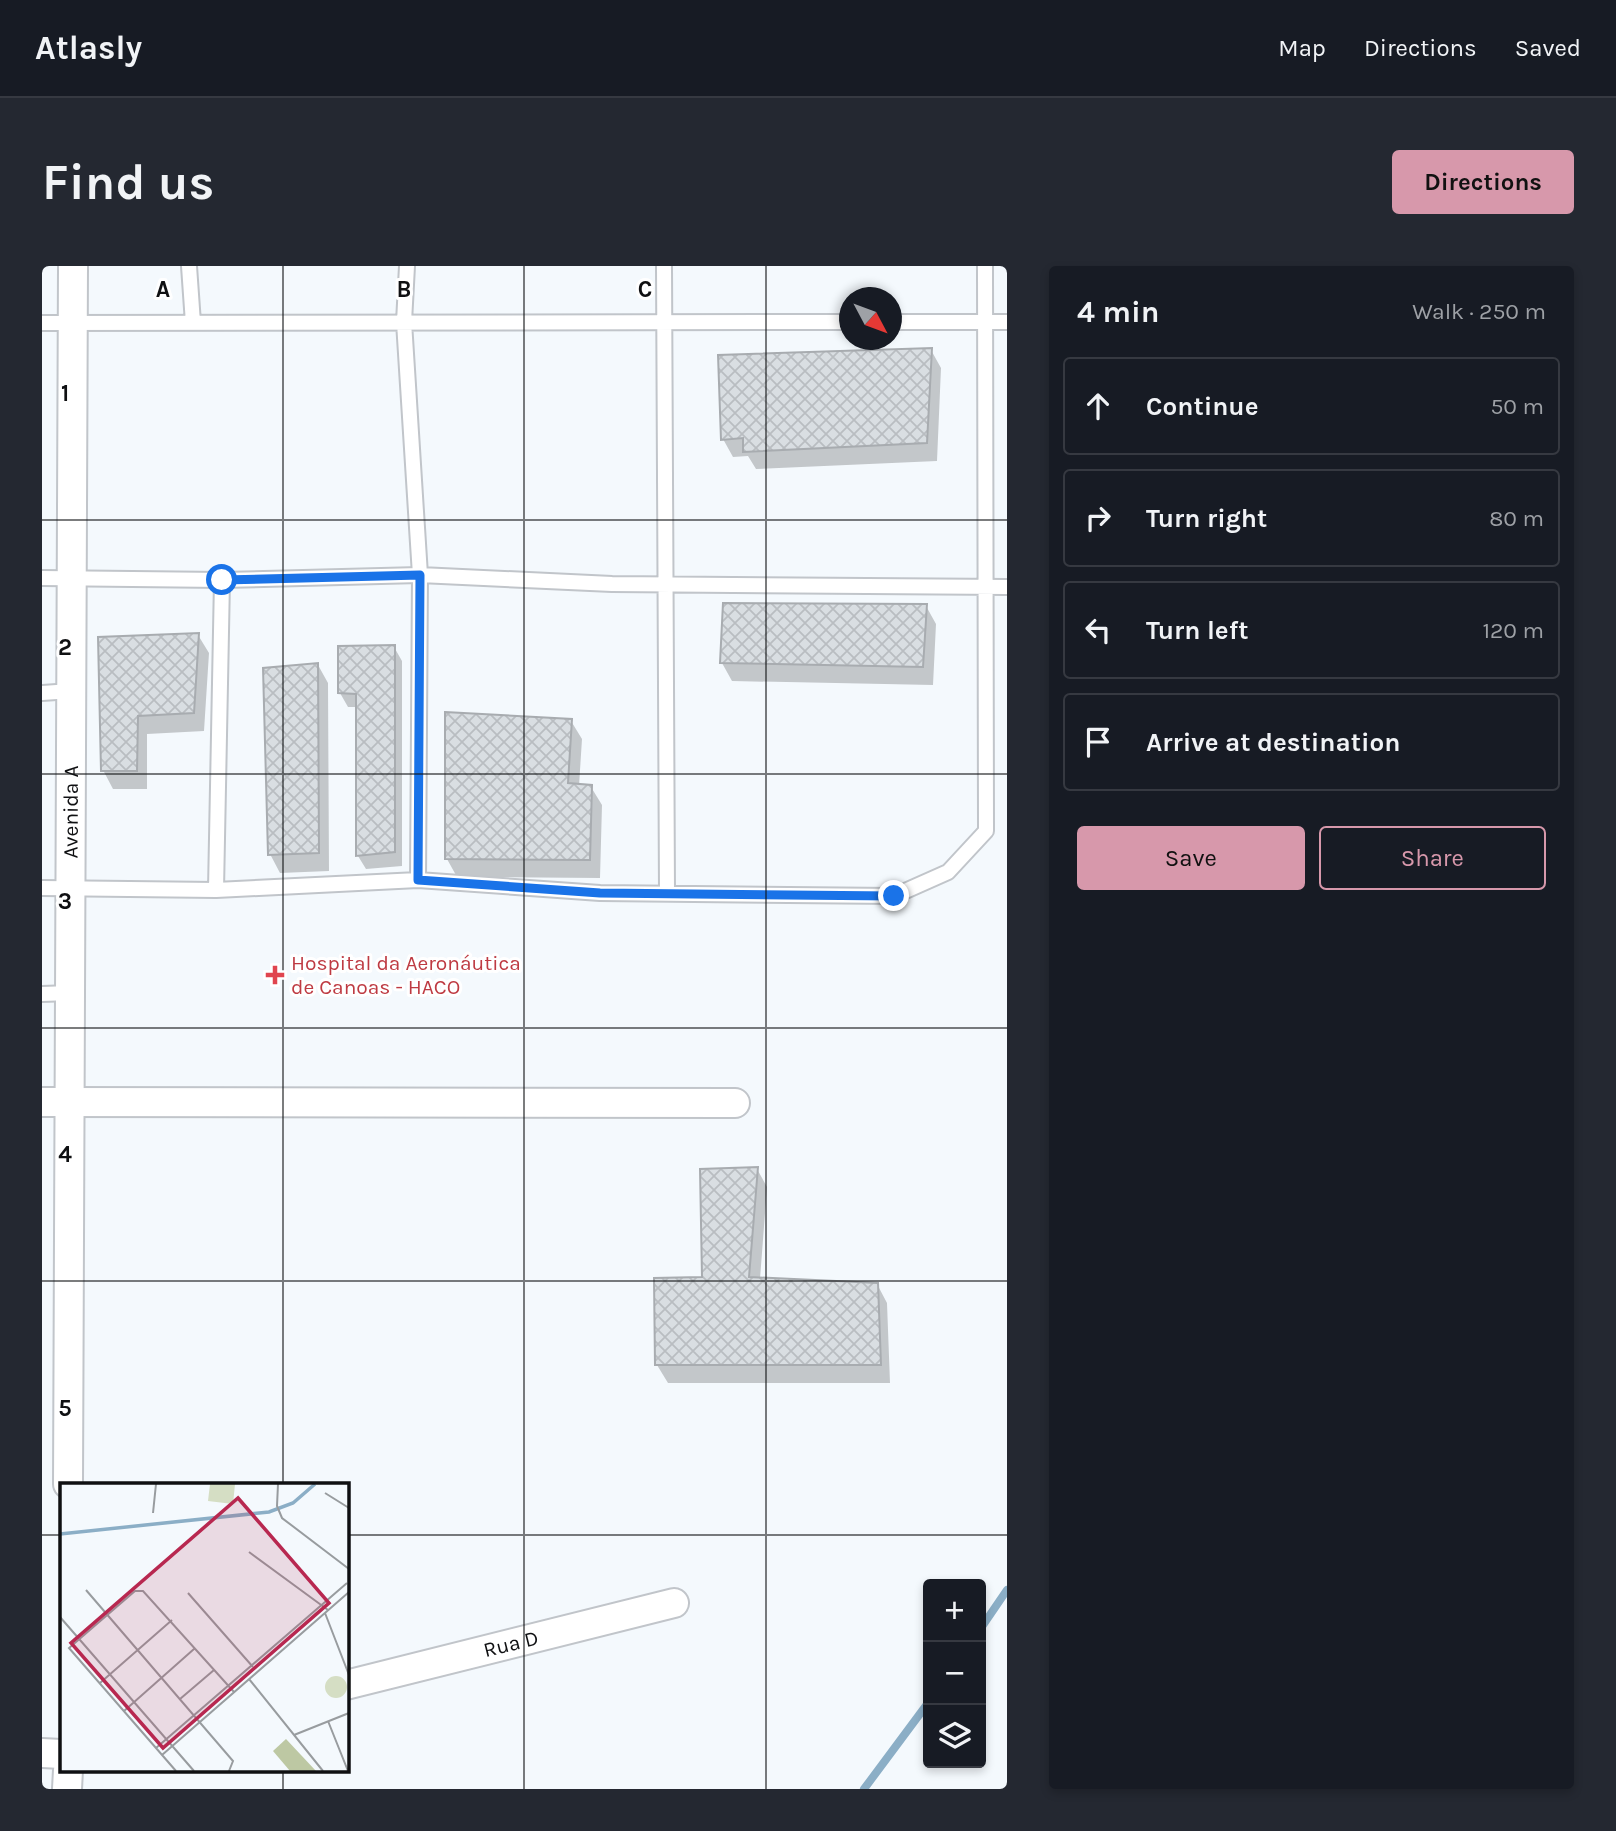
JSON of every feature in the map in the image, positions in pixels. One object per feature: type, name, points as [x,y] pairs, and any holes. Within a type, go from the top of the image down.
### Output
[{"type":"street","name":"Avenida A","points":[[68,1483],[73,266]]},
{"type":"street","points":[[42,1102],[736,1103]]},
{"type":"street","name":"Rua D","points":[[348,1684],[674,1603]]},
{"type":"street","points":[[42,1753],[60,1754]]},
{"type":"lane","points":[[190,266],[193,323]]},
{"type":"lane","points":[[407,266],[404,323],[420,575],[418,880]]},
{"type":"lane","points":[[664,266],[667,893]]},
{"type":"lane","points":[[42,888],[216,890],[418,880],[600,893],[894,896],[948,872],[986,831],[985,266]]},
{"type":"lane","points":[[42,323],[839,322]]},
{"type":"lane","points":[[902,322],[1007,322]]},
{"type":"lane","points":[[42,578],[222,580],[420,575],[612,584],[1007,587]]},
{"type":"lane","points":[[216,890],[222,580]]},
{"type":"lane","points":[[42,692],[71,691]]},
{"type":"lane","points":[[42,994],[70,993]]},
{"type":"building","points":[[932,348],[927,443],[743,452],[743,438],[721,440],[718,355]]},
{"type":"building","points":[[723,603],[927,604],[923,667],[720,663]]},
{"type":"building","points":[[199,633],[194,713],[138,716],[137,771],[101,771],[98,637]]},
{"type":"building","points":[[395,645],[395,852],[356,856],[356,694],[338,693],[338,646]]},
{"type":"building","points":[[318,663],[319,853],[268,855],[263,668]]},
{"type":"building","points":[[445,712],[572,719],[568,783],[592,785],[590,860],[445,859]]},
{"type":"building","points":[[758,1167],[749,1277],[878,1283],[881,1365],[655,1365],[654,1278],[702,1277],[700,1169]]},
{"type":"waterway","points":[[986,1621],[1007,1590]]},
{"type":"waterway","points":[[864,1789],[927,1705]]},
{"type":"place","name":"Hospital da Aeronáutica de Canoas - HACO","points":[[275,975]]},
{"type":"route","points":[[222,580],[420,575],[418,880],[600,893],[894,896]]}]
